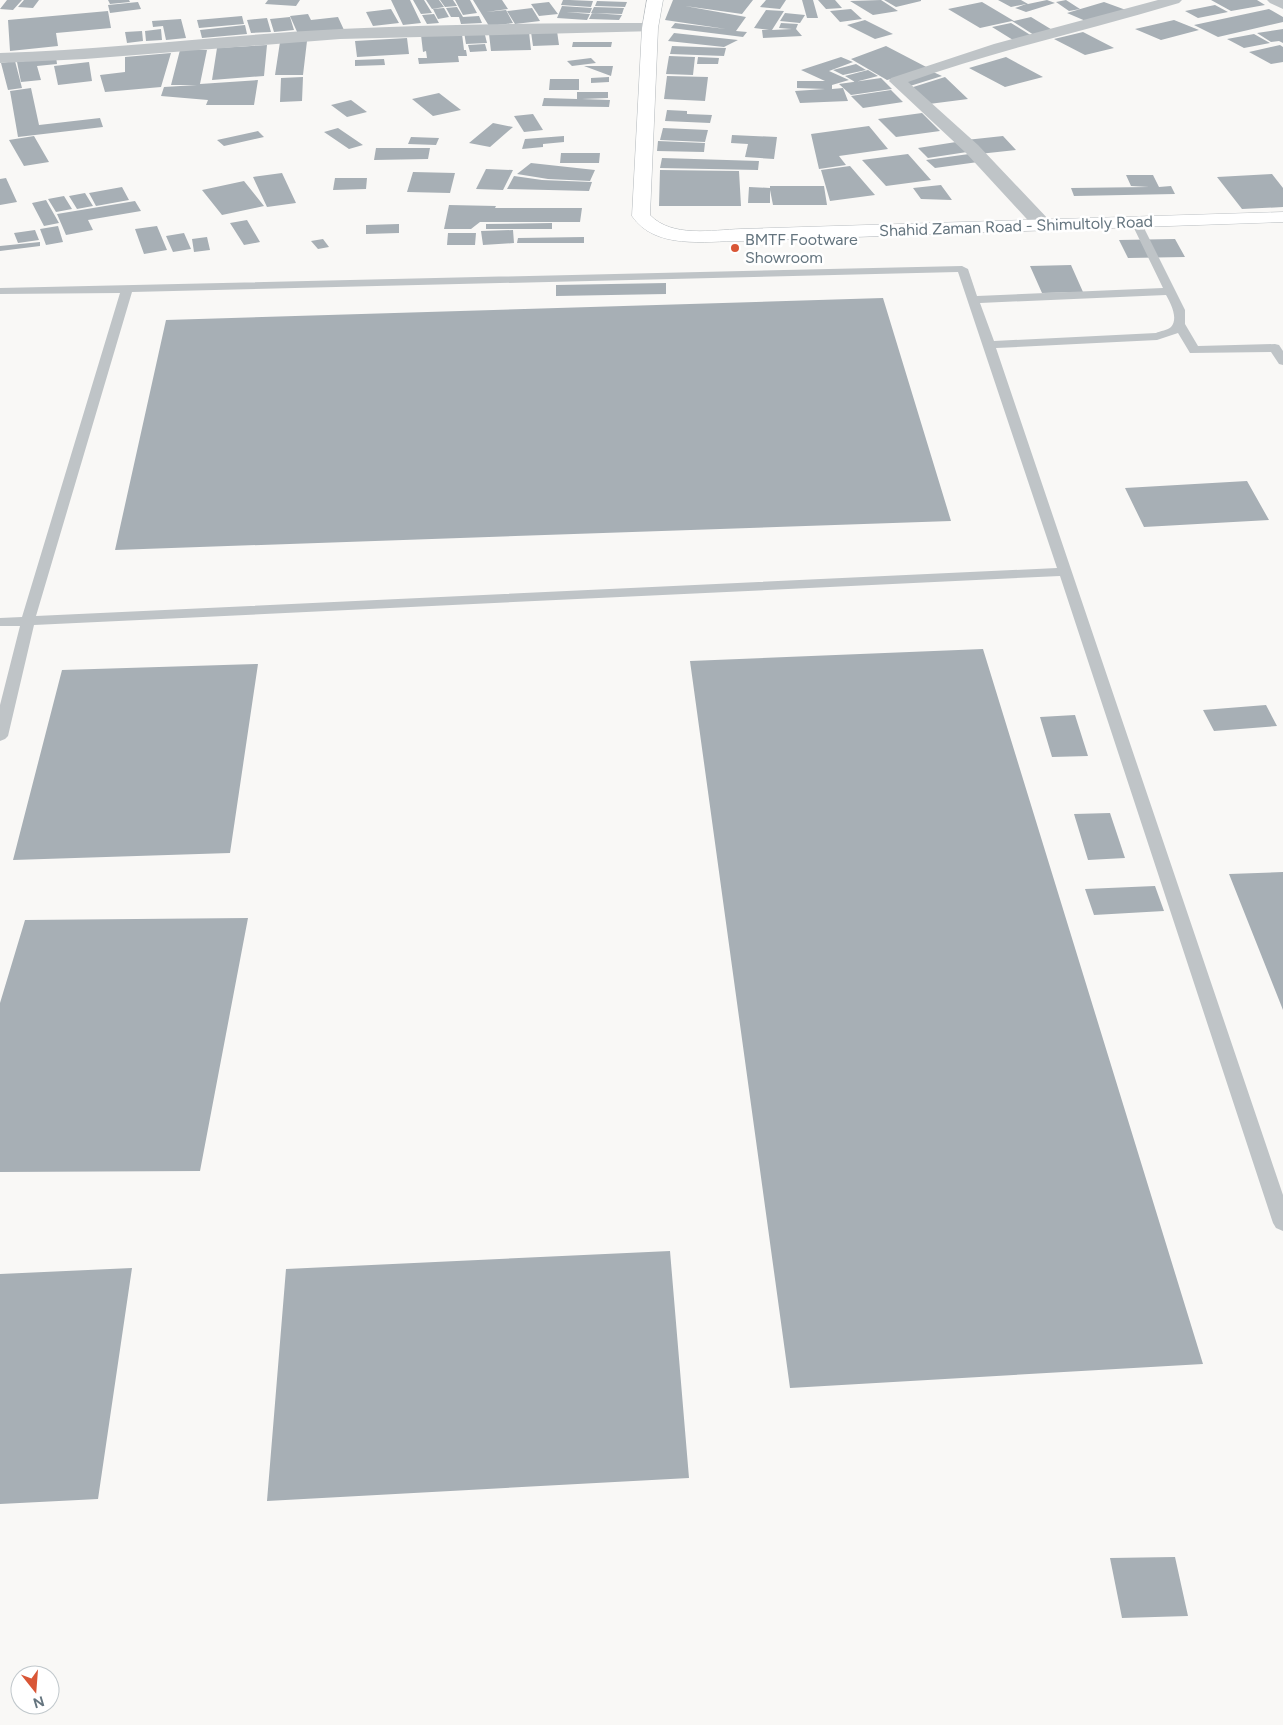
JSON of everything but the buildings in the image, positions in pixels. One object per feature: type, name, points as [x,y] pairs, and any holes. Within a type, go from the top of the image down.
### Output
[{"type":"main road","name":"Shahid Zaman Road - Shimultoly Road","points":[[655,0],[650,28],[641,216],[649,225],[660,231],[698,235],[741,235],[1283,217]]},
{"type":"street","points":[[1043,225],[972,150],[898,81],[946,62],[1027,39],[1108,20],[1174,0]]},
{"type":"street","points":[[1275,0],[1283,4]]},
{"type":"street","points":[[0,58],[72,56],[338,34],[496,28],[650,28]]},
{"type":"lane","points":[[1136,222],[1179,310],[1179,324],[1194,350],[1275,348],[1283,361]]},
{"type":"lane","points":[[0,291],[962,269],[1283,1223]]},
{"type":"lane","points":[[0,736],[28,621],[127,289]]},
{"type":"lane","points":[[973,300],[1170,291]]},
{"type":"lane","points":[[989,345],[1157,336],[1175,330],[1179,324]]},
{"type":"lane","points":[[0,622],[1064,572]]},
{"type":"place","name":"BMTF Footware Showroom","points":[[735,248]]}]
